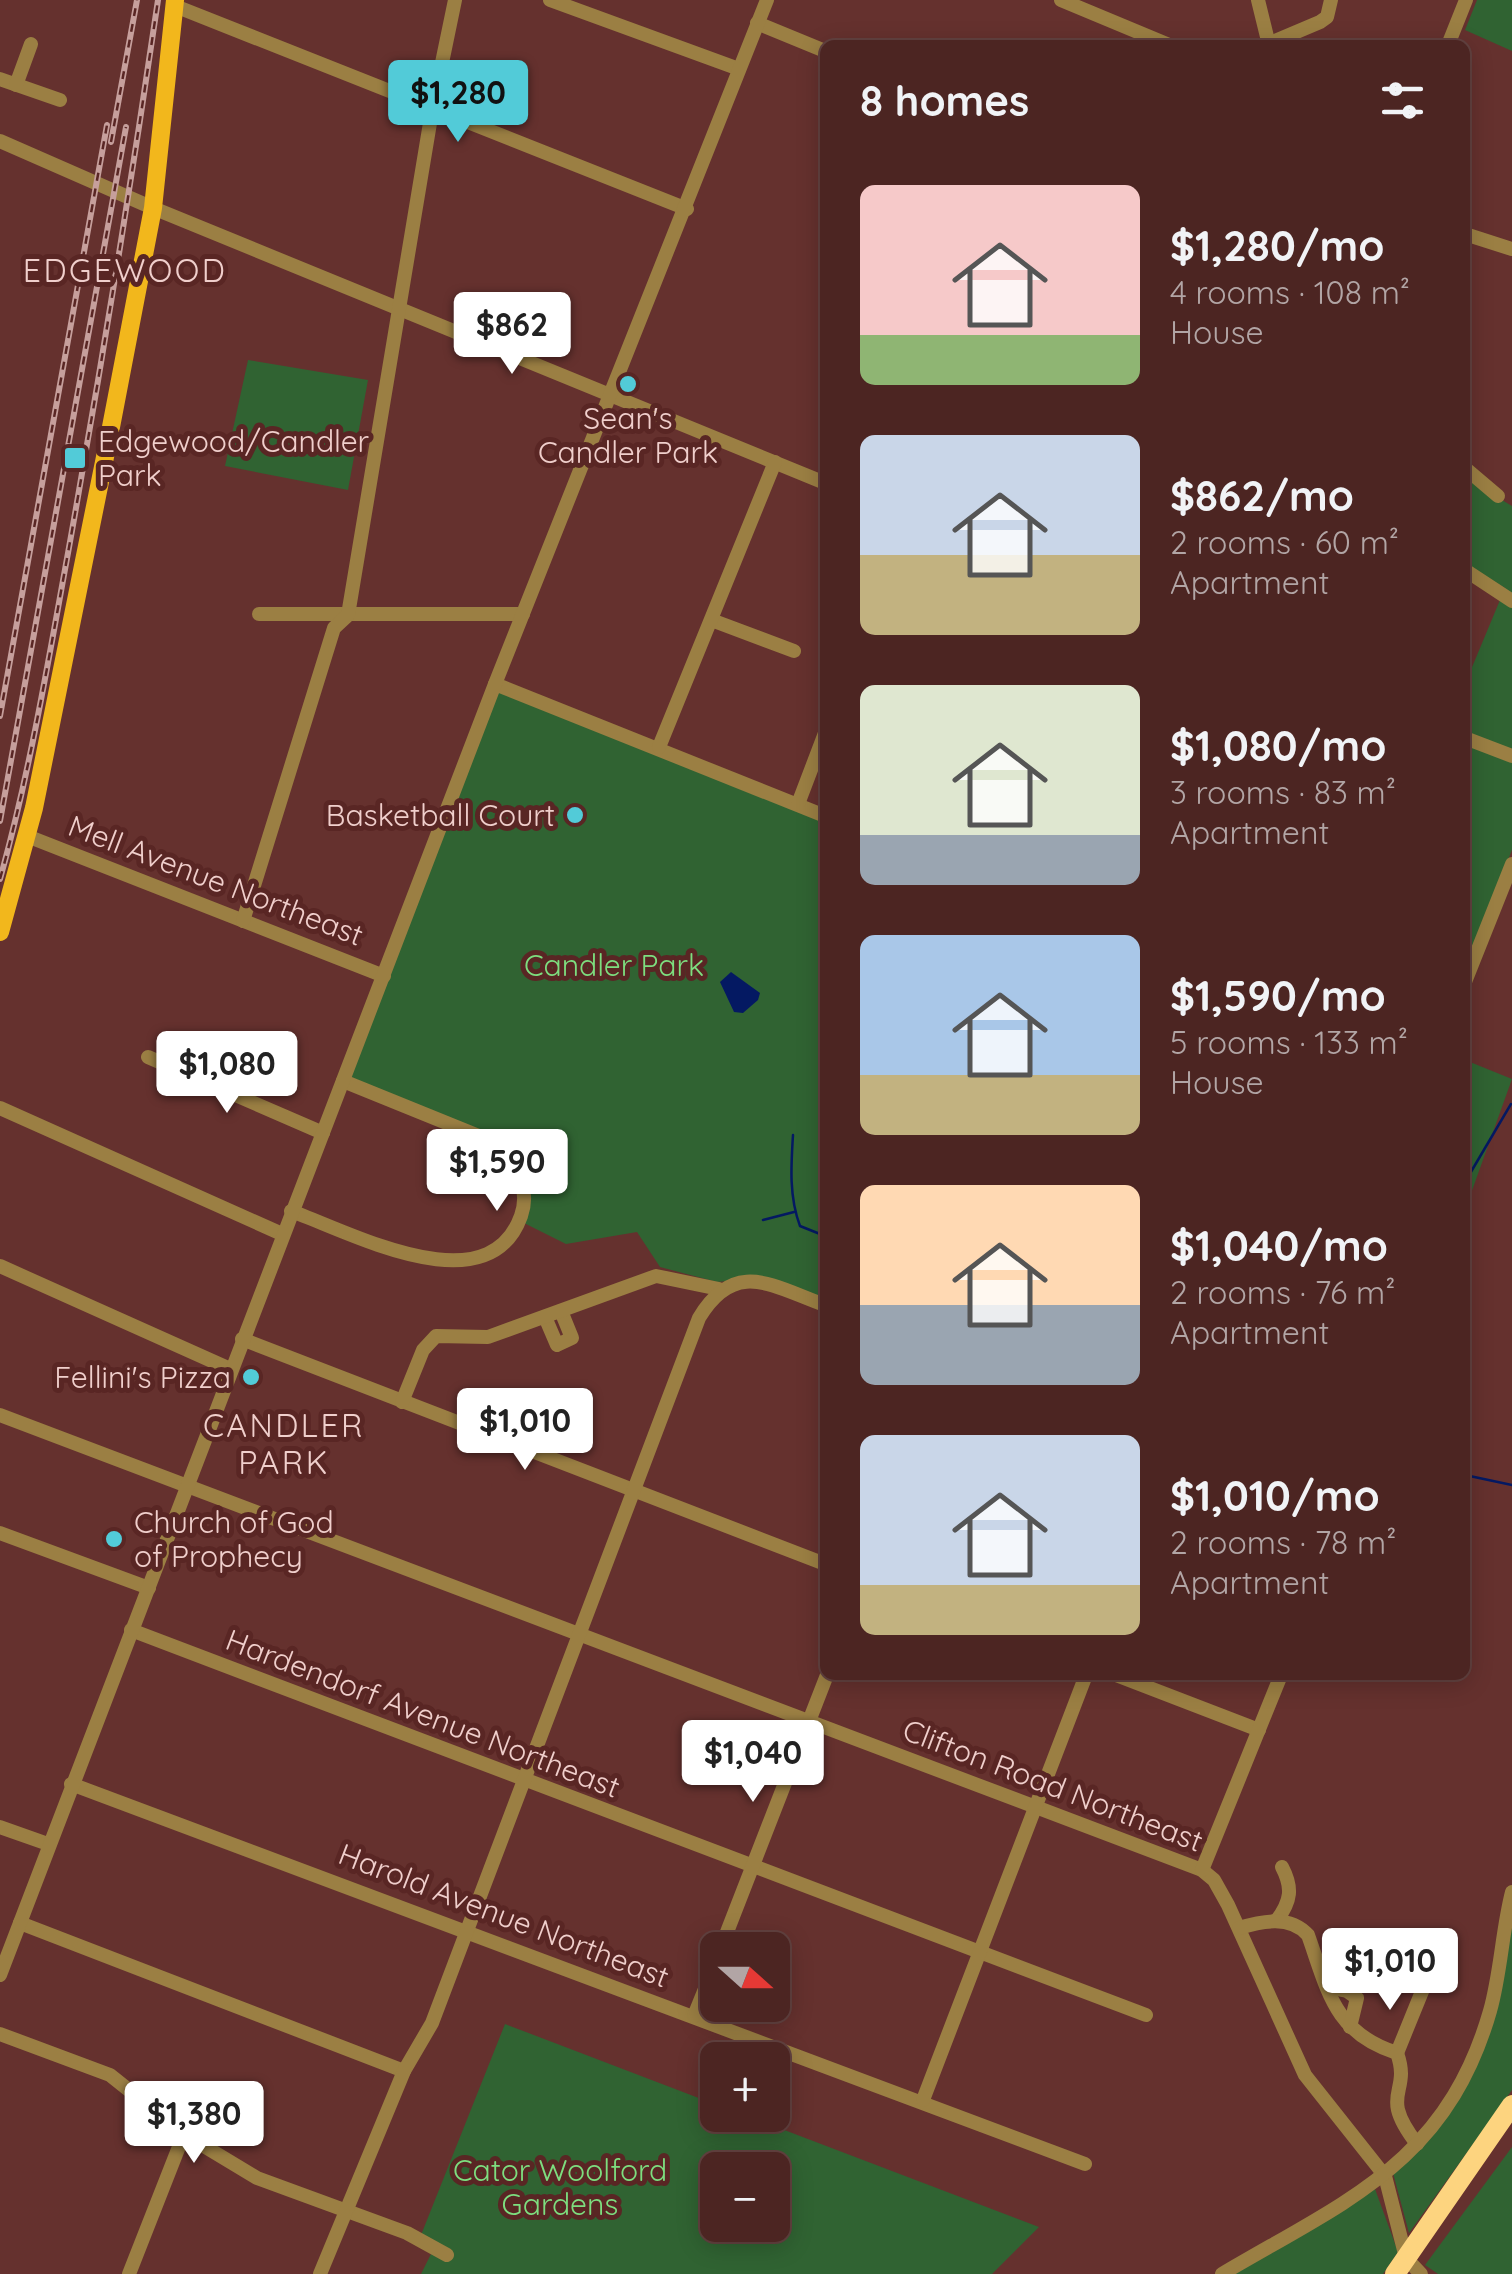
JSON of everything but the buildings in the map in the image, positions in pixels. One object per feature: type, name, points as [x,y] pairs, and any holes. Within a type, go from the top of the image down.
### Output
[{"type":"highway","points":[[1407,2269],[1512,2105]]},
{"type":"main road","points":[[111,426],[153,208],[175,3]]},
{"type":"main road","points":[[0,932],[28,836],[106,452]]},
{"type":"street","points":[[243,921],[334,628],[348,615],[432,112],[455,0]]},
{"type":"street","points":[[550,0],[739,69]]},
{"type":"street","points":[[0,1975],[495,684],[609,394],[688,209],[767,0]]},
{"type":"street","points":[[1061,0],[1157,40]]},
{"type":"street","points":[[1258,0],[1267,40]]},
{"type":"street","points":[[1277,40],[1327,17],[1331,0]]},
{"type":"street","points":[[1450,40],[1466,0]]},
{"type":"street","points":[[175,3],[432,112],[688,209]]},
{"type":"street","points":[[757,23],[820,49]]},
{"type":"street","points":[[16,85],[30,44]]},
{"type":"street","points":[[0,79],[60,100]]},
{"type":"street","points":[[0,141],[133,200],[820,481]]},
{"type":"street","points":[[1470,236],[1512,249]]},
{"type":"street","points":[[658,747],[714,620],[776,462]]},
{"type":"street","points":[[1470,472],[1498,496]]},
{"type":"street","points":[[1470,573],[1512,601]]},
{"type":"street","points":[[258,614],[523,614]]},
{"type":"street","points":[[714,620],[794,651]]},
{"type":"street","points":[[495,684],[820,814]]},
{"type":"street","points":[[1470,740],[1512,756]]},
{"type":"street","points":[[798,804],[820,745]]},
{"type":"street","name":"Mell Avenue Northeast","points":[[28,836],[384,976]]},
{"type":"street","points":[[1470,969],[1512,864]]},
{"type":"street","points":[[148,1057],[323,1133]]},
{"type":"street","points":[[291,1211],[436,1260],[464,1263],[497,1248],[521,1217],[521,1179],[510,1159],[492,1141],[344,1081]]},
{"type":"street","points":[[0,1108],[282,1234]]},
{"type":"street","points":[[0,1266],[230,1369]]},
{"type":"street","points":[[402,1402],[431,1338],[447,1334],[488,1337],[656,1276],[726,1286],[760,1281],[820,1304]]},
{"type":"street","points":[[320,2274],[404,2071],[432,2023],[699,1318],[726,1286]]},
{"type":"street","points":[[545,1317],[557,1345],[572,1338],[561,1311]]},
{"type":"street","points":[[242,1339],[820,1562]]},
{"type":"street","name":"Clifton Road Northeast","points":[[0,1415],[1202,1870],[1214,1880],[1239,1928],[1305,2075],[1385,2176],[1407,2269]]},
{"type":"street","points":[[0,1533],[148,1588]]},
{"type":"street","name":"Hardendorf Avenue Northeast","points":[[131,1630],[1146,2015]]},
{"type":"street","points":[[727,1932],[825,1680]]},
{"type":"street","points":[[923,2100],[1084,1680]]},
{"type":"street","points":[[1129,1680],[1259,1730]]},
{"type":"street","points":[[1202,1870],[1279,1680]]},
{"type":"street","name":"Harold Avenue Northeast","points":[[71,1784],[467,1929],[1086,2164]]},
{"type":"street","points":[[0,1827],[48,1844]]},
{"type":"street","points":[[1276,1920],[1289,1898],[1291,1885],[1282,1867]]},
{"type":"street","points":[[1222,2274],[1356,2198],[1417,2144],[1463,2078],[1481,2039],[1512,1892]]},
{"type":"street","points":[[1239,1928],[1276,1920],[1301,1927],[1308,1934],[1337,2014],[1378,2047],[1397,2053]]},
{"type":"street","points":[[20,1923],[404,2071]]},
{"type":"street","points":[[1327,1987],[1357,1998],[1350,2027]]},
{"type":"street","points":[[1417,2144],[1400,2122],[1394,2101],[1402,2068],[1397,2053],[1423,1989]]},
{"type":"street","points":[[694,2016],[700,2001]]},
{"type":"street","points":[[0,2034],[110,2075],[184,2134],[256,2178],[407,2232],[447,2255]]},
{"type":"street","points":[[129,2274],[184,2134]]},
{"type":"green space","points":[[1477,0],[1512,0],[1512,51],[1465,30]]},
{"type":"green space","points":[[248,360],[368,380],[348,490],[225,466]]},
{"type":"green space","points":[[1470,481],[1512,506],[1512,850],[1470,955],[1470,672],[1505,588],[1470,567]]},
{"type":"green space","name":"Candler Park","points":[[499,683],[820,810],[820,1301],[759,1278],[717,1282],[660,1267],[637,1232],[566,1244],[522,1222],[513,1156],[347,1081]]},
{"type":"green space","points":[[1470,1062],[1512,1079],[1470,1196]]},
{"type":"green space","points":[[1512,1911],[1512,2090],[1409,2233],[1393,2173],[1467,2077]]},
{"type":"green space","name":"Cator Woolford Gardens","points":[[505,2024],[700,2099],[700,2132],[790,2132],[1039,2227],[992,2274],[421,2274],[437,2242],[421,2235]]},
{"type":"green space","points":[[1512,2147],[1512,2274],[1438,2274],[1425,2265]]},
{"type":"green space","points":[[1375,2189],[1398,2252],[1383,2274],[1229,2274]]},
{"type":"shaded area","points":[[731,972],[760,993],[758,1000],[743,1013],[734,1012],[720,982]]},
{"type":"waterway","points":[[1470,1174],[1511,1104]]},
{"type":"waterway","points":[[793,1135],[796,1215],[800,1226],[820,1234]]},
{"type":"waterway","points":[[763,1220],[794,1212]]},
{"type":"waterway","points":[[1470,1476],[1512,1485]]},
{"type":"railway","points":[[111,142],[137,0]]},
{"type":"railway","points":[[0,879],[46,676],[158,0]]},
{"type":"railway","points":[[0,716],[107,125]]},
{"type":"railway","points":[[0,821],[126,127]]},
{"type":"place","name":"Sean's Candler Park","points":[[628,384]]},
{"type":"place","name":"Edgewood/Candler Park","points":[[75,458]]},
{"type":"place","name":"Basketball Court","points":[[575,815]]},
{"type":"place","name":"Fellini's Pizza","points":[[251,1377]]},
{"type":"place","name":"Church of God of Prophecy","points":[[114,1539]]},
{"type":"district","name":"EDGEWOOD","points":[[125,270]]},
{"type":"district","name":"CANDLER PARK","points":[[284,1444]]}]
